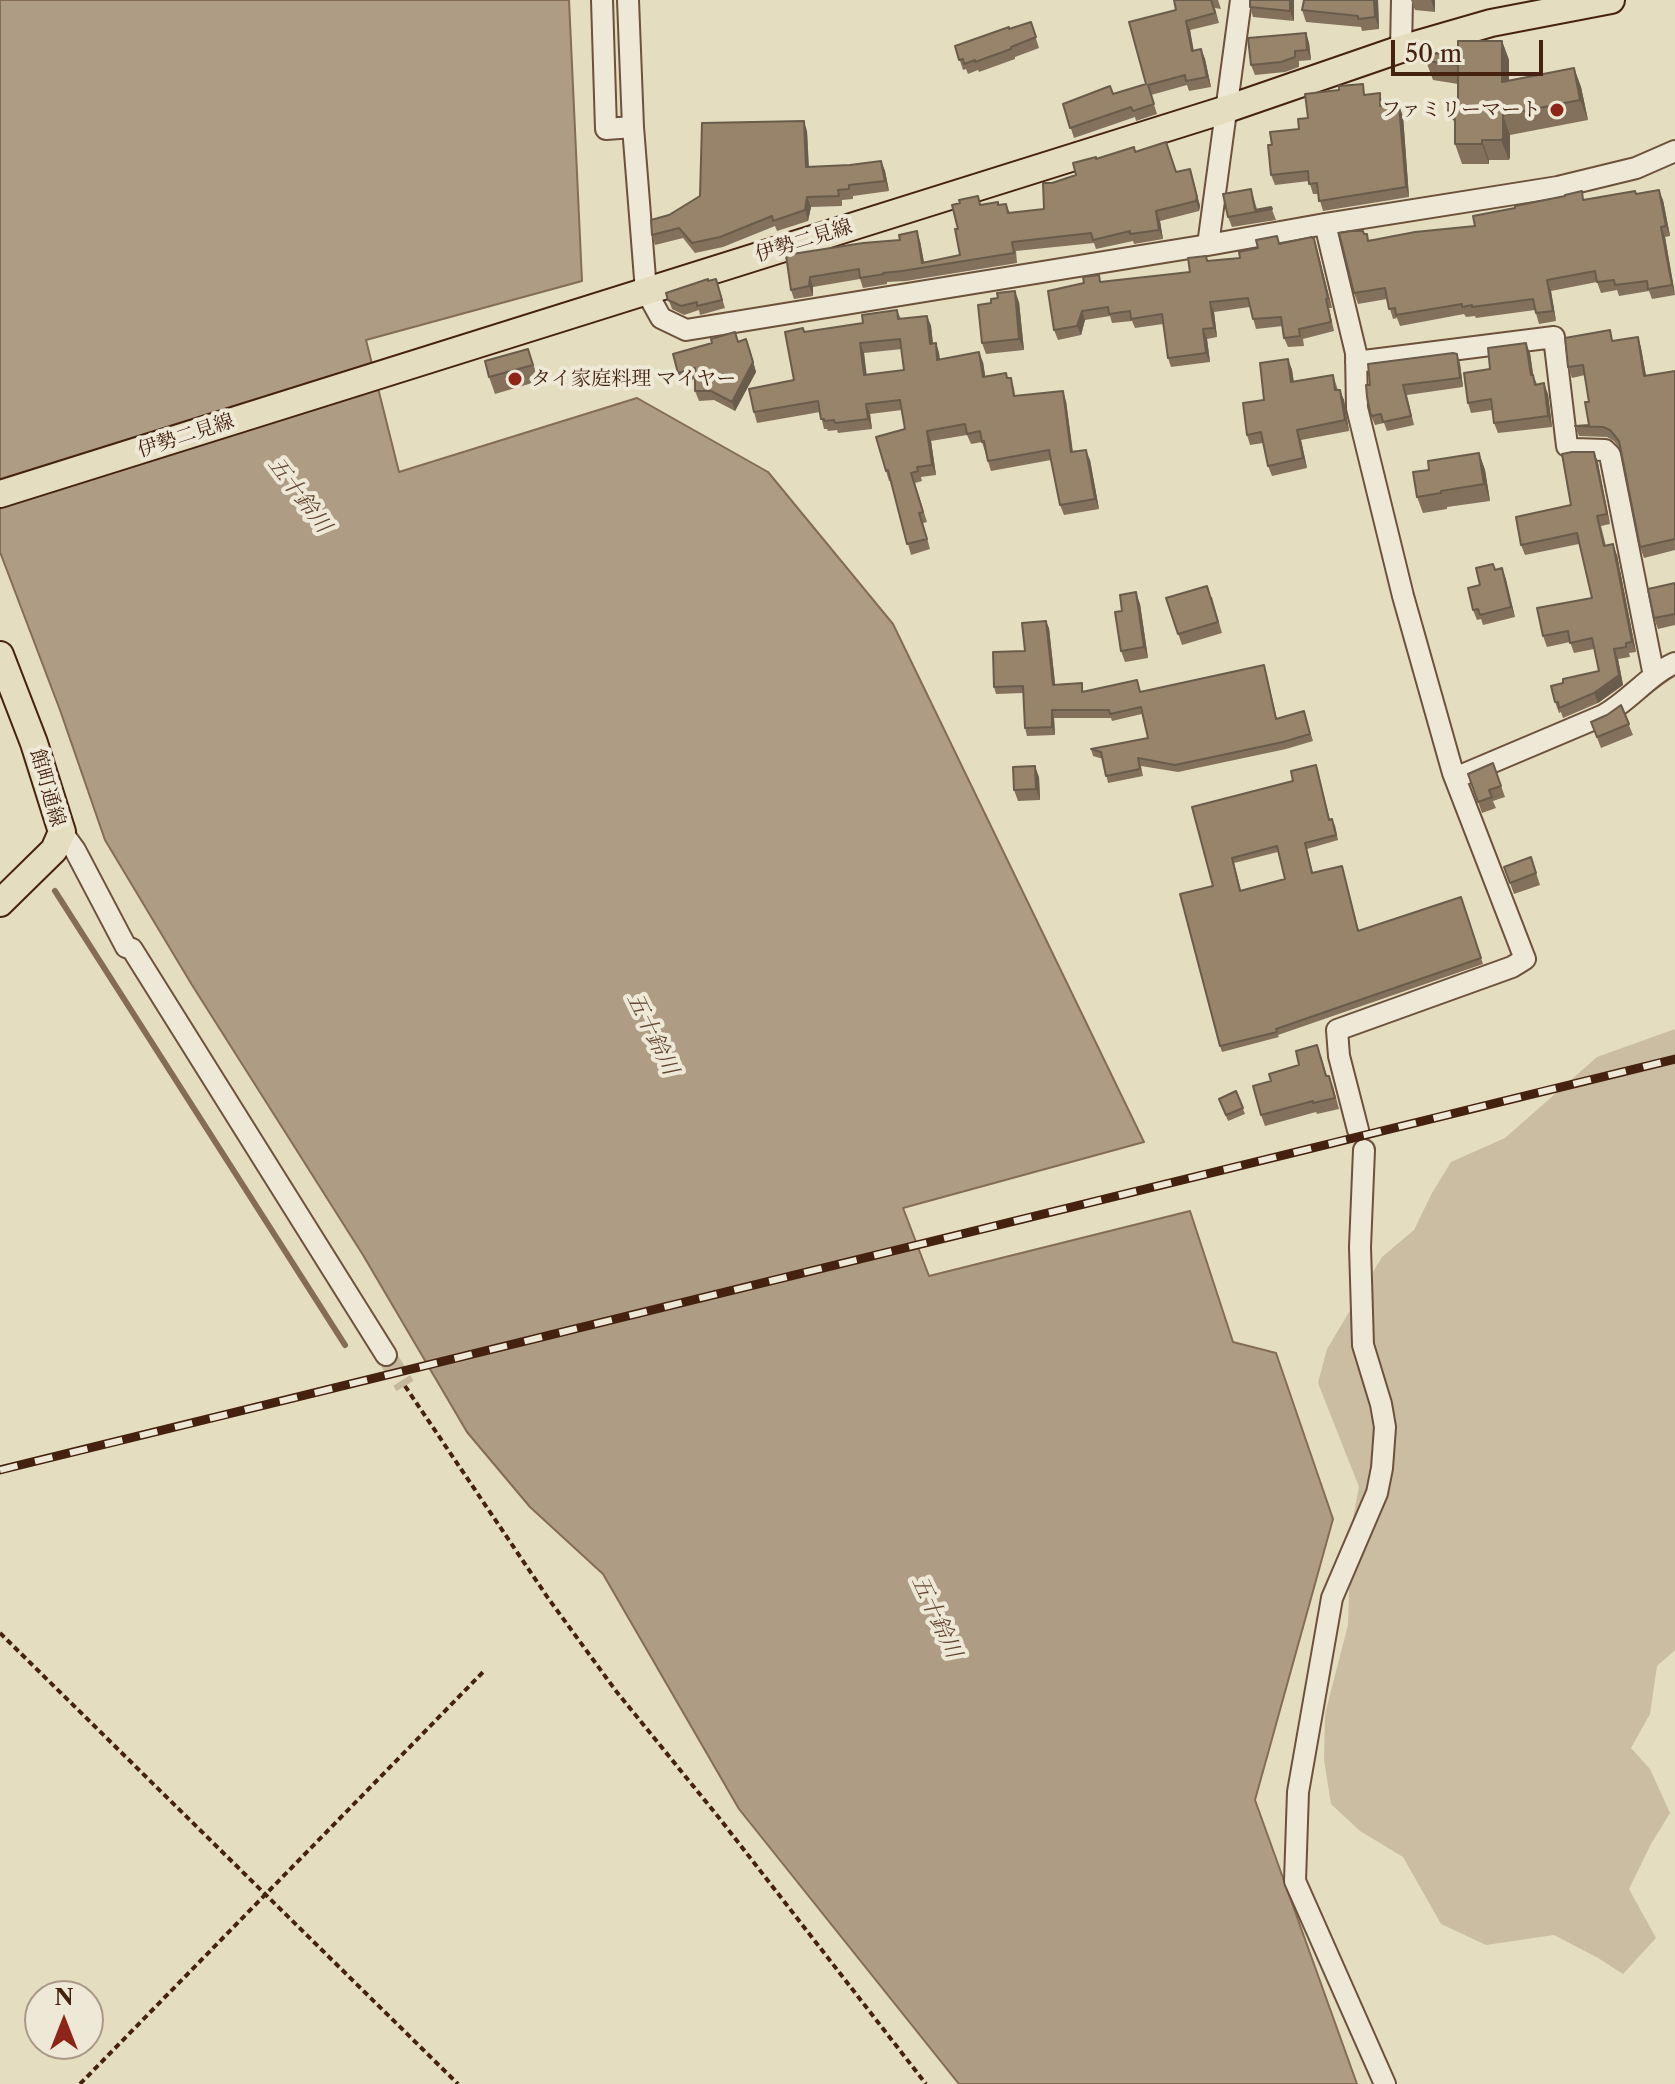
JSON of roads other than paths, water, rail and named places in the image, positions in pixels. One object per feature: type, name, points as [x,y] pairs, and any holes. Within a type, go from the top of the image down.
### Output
[{"type":"main road","name":"伊勢二見線","points":[[0,494],[1227,109],[1401,49],[1491,23],[1528,8],[1611,0]]},
{"type":"main road","name":"館町通線","points":[[0,655],[34,743],[62,832],[54,850],[0,903]]},
{"type":"street","points":[[602,0],[606,129],[633,127]]},
{"type":"street","points":[[628,0],[633,127],[646,291],[661,318],[686,330],[1558,187],[1636,168],[1675,151]]},
{"type":"street","points":[[1208,245],[1241,0]]},
{"type":"street","points":[[1401,49],[1402,0]]},
{"type":"street","points":[[1636,168],[1675,168]]},
{"type":"street","points":[[1325,224],[1356,353],[1357,408],[1403,596],[1455,778],[1525,959],[1512,967],[1337,1030],[1339,1056],[1361,1140],[1363,1345],[1385,1427],[1377,1493],[1332,1598],[1298,1792],[1295,1881],[1385,2084]]},
{"type":"street","points":[[1356,362],[1554,337],[1567,446],[1605,450],[1610,455],[1669,666],[1620,706],[1604,715],[1455,778]]},
{"type":"street","points":[[62,832],[75,850],[126,947],[132,949],[386,1355]]},
{"type":"water","name":"五十鈴川","points":[[0,0],[569,0],[582,281],[366,340],[399,472],[637,398],[768,472],[893,624],[1144,1142],[903,1208],[929,1276],[1190,1211],[1233,1342],[1276,1353],[1333,1519],[1255,1800],[1357,2084],[959,2084],[739,1809],[603,1574],[530,1507],[467,1432],[363,1255],[192,985],[105,840],[0,552]]},
{"type":"waterway","points":[[55,891],[345,1345]]},
{"type":"tunnel","points":[[386,1355],[405,1386]]},
{"type":"railway","points":[[0,1470],[1675,1059]]},
{"type":"place","name":"ファミリーマート","points":[[1557,110]]},
{"type":"place","name":"タイ家庭料理 マイヤー","points":[[515,379]]}]
